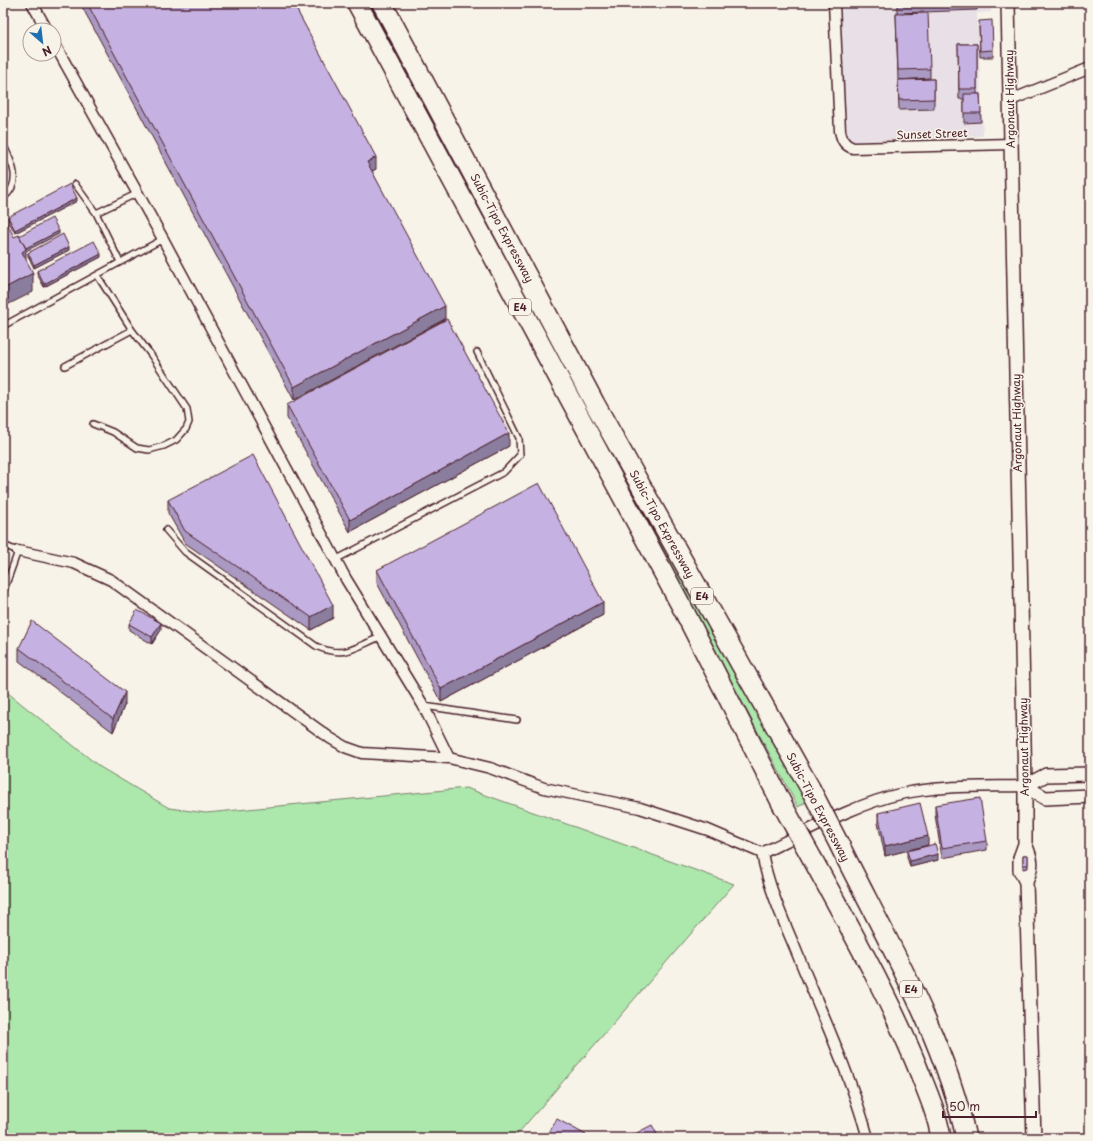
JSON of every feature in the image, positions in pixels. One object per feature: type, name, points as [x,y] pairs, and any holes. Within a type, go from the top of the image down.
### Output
[{"type":"highway","name":"Subic-Tipo Expressway","points":[[357,3],[684,611],[782,804],[857,941],[901,1028],[924,1084],[941,1138]]},
{"type":"highway","name":"Subic-Tipo Expressway","points":[[382,3],[595,404],[810,788],[840,846],[934,1039],[948,1076],[966,1138]]},
{"type":"street","points":[[32,3],[43,22]]},
{"type":"street","name":"Sunset Street","points":[[834,3],[840,131],[844,144],[853,148],[1011,144]]},
{"type":"street","name":"Argonaut Highway","points":[[1008,3],[1025,844],[1031,857],[1031,869],[1026,882],[1034,1138]]},
{"type":"street","points":[[62,57],[163,239],[335,560],[380,638],[423,706],[449,758]]},
{"type":"street","points":[[1011,100],[1090,68]]},
{"type":"street","points":[[18,551],[74,563],[111,580],[330,738],[345,747],[368,754],[449,758],[490,768],[544,788],[662,814],[708,830],[762,853],[846,813],[881,799],[900,794],[940,788],[1025,786],[1046,775],[1090,774]]},
{"type":"street","points":[[1025,786],[1045,798],[1090,796]]},
{"type":"street","points":[[762,853],[764,865],[780,912],[854,1096],[868,1138]]},
{"type":"lane","points":[[3,144],[12,162],[15,176],[13,187],[3,198]]},
{"type":"lane","points":[[75,184],[96,213],[120,262]]},
{"type":"lane","points":[[96,213],[138,193]]},
{"type":"lane","points":[[3,326],[163,239]]},
{"type":"lane","points":[[93,424],[113,432],[144,450],[164,446],[176,440],[186,429],[189,422],[187,409],[151,355],[132,330],[97,274]]},
{"type":"lane","points":[[65,366],[132,330]]},
{"type":"lane","points":[[335,560],[504,472],[520,455],[519,438],[477,352]]},
{"type":"lane","points":[[166,530],[185,552],[316,646],[335,653],[343,652],[380,638]]},
{"type":"lane","points":[[3,545],[18,551],[3,593]]},
{"type":"lane","points":[[423,706],[517,720]]},
{"type":"shaded area","points":[[841,3],[990,3],[991,12],[977,13],[983,136],[846,142]]},
{"type":"green space","points":[[367,3],[375,3],[683,581],[806,802],[798,807]]},
{"type":"green space","points":[[3,689],[100,767],[169,808],[206,813],[466,788],[734,884],[514,1138],[3,1138]]},
{"type":"building","points":[[87,3],[293,3],[376,157],[367,162],[445,306],[294,387]]},
{"type":"building","points":[[928,13],[930,69],[898,70],[896,14]]},
{"type":"building","points":[[992,20],[993,50],[980,51],[979,21]]},
{"type":"building","points":[[958,44],[977,44],[977,89],[959,89]]},
{"type":"building","points":[[934,79],[934,99],[899,100],[898,80]]},
{"type":"building","points":[[964,94],[980,94],[981,113],[964,113]]},
{"type":"building","points":[[70,184],[77,198],[15,230],[8,217]]},
{"type":"building","points":[[3,215],[14,237],[19,235],[26,249],[22,252],[33,273],[3,289]]},
{"type":"building","points":[[52,218],[59,231],[26,248],[19,236]]},
{"type":"building","points":[[63,234],[69,247],[34,265],[28,253]]},
{"type":"building","points":[[94,241],[101,254],[44,284],[37,271]]},
{"type":"building","points":[[447,319],[509,433],[350,520],[287,405]]},
{"type":"building","points":[[253,455],[333,605],[311,617],[185,531],[168,500]]},
{"type":"building","points":[[539,483],[603,602],[441,689],[377,570]]},
{"type":"building","points":[[137,610],[161,623],[152,637],[129,624]]},
{"type":"building","points":[[32,621],[125,692],[113,719],[19,648]]},
{"type":"building","points":[[980,798],[987,841],[942,848],[935,805]]},
{"type":"building","points":[[920,803],[928,836],[885,846],[878,813]]},
{"type":"building","points":[[935,844],[938,854],[910,861],[907,851]]},
{"type":"building","points":[[1023,855],[1028,855],[1028,865],[1023,865]]},
{"type":"building","points":[[557,1119],[586,1135],[584,1138],[546,1138]]},
{"type":"building","points":[[652,1125],[659,1138],[627,1138]]}]
